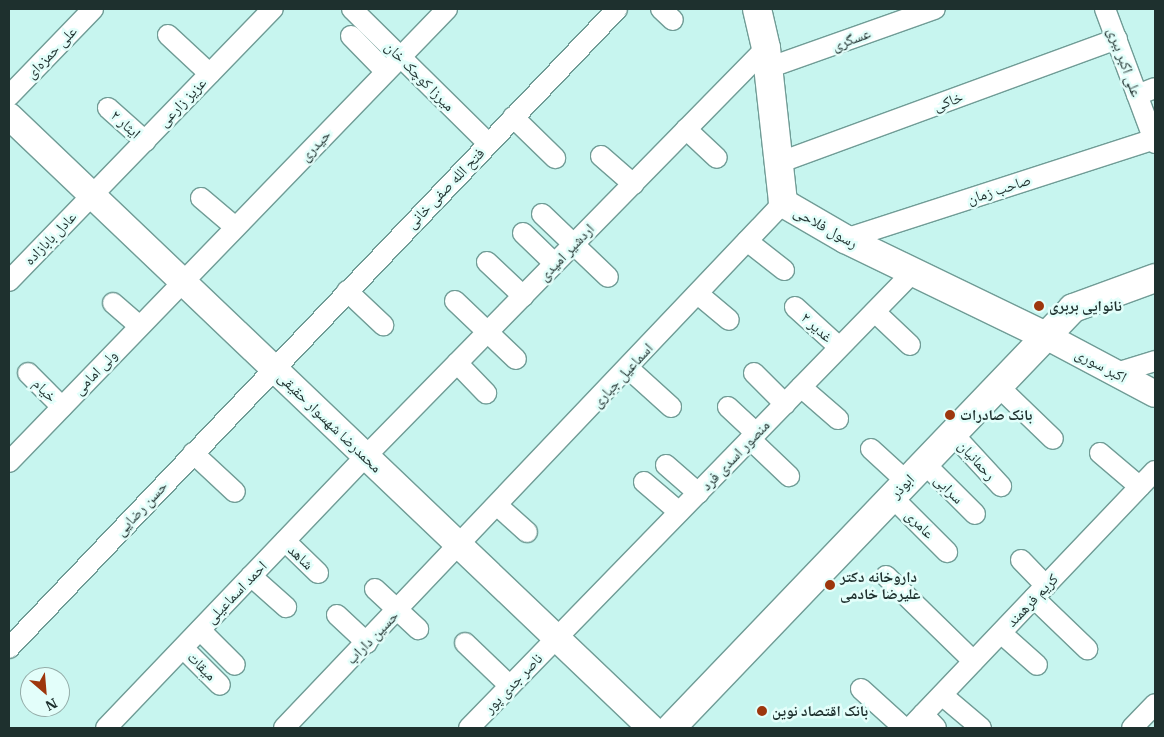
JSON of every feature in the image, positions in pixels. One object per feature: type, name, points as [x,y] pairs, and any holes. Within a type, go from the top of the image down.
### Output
[{"type":"main road","name":"رسول فلاحی","points":[[757,9],[767,58],[783,203],[845,240],[914,271],[1046,336]]},
{"type":"main road","name":"ابوذر","points":[[671,728],[1073,308],[1155,278]]},
{"type":"street","name":"علی حمزه‌ای","points":[[9,96],[93,9]]},
{"type":"street","name":"عزیز زارعی","points":[[92,196],[272,9]]},
{"type":"street","name":"میرزا کوچک خان","points":[[352,9],[488,143]]},
{"type":"street","name":"حیدری","points":[[182,281],[447,9]]},
{"type":"street","name":"فتح الله صفی خانی","points":[[273,368],[617,9]]},
{"type":"street","name":"عسگری","points":[[767,58],[935,9]]},
{"type":"street","name":"علی اکبر ببری","points":[[1105,9],[1117,39],[1146,91],[1154,141]]},
{"type":"street","points":[[168,35],[210,74]]},
{"type":"street","points":[[351,36],[386,72]]},
{"type":"street","name":"خاکی","points":[[778,163],[1117,39]]},
{"type":"street","name":"اردشیر امیدی","points":[[366,456],[686,129],[767,58]]},
{"type":"street","name":"ایثار ۲","points":[[108,108],[145,141]]},
{"type":"street","name":"محمدرضا شهسوار حقیقی","points":[[9,116],[651,728]]},
{"type":"street","points":[[513,117],[555,158]]},
{"type":"street","points":[[686,129],[717,158]]},
{"type":"street","name":"صاحب زمان","points":[[845,240],[1154,141]]},
{"type":"street","points":[[601,156],[632,184]]},
{"type":"street","name":"عادل بابازاده","points":[[9,281],[92,196]]},
{"type":"street","points":[[201,198],[235,227]]},
{"type":"street","name":"اسماعیل جباری","points":[[460,546],[783,203]]},
{"type":"street","points":[[542,214],[608,277]]},
{"type":"street","points":[[523,233],[554,263]]},
{"type":"street","points":[[747,241],[784,270]]},
{"type":"street","points":[[487,262],[523,296]]},
{"type":"street","name":"منصور اسدی فرد","points":[[557,638],[914,271]]},
{"type":"street","name":"ولی امامی","points":[[9,462],[182,281]]},
{"type":"street","points":[[347,291],[383,325]]},
{"type":"street","points":[[698,294],[730,320]]},
{"type":"street","points":[[455,301],[516,359]]},
{"type":"street","points":[[113,303],[139,326]]},
{"type":"street","name":"غدیر ۲","points":[[794,307],[840,347]]},
{"type":"street","points":[[875,312],[910,345]]},
{"type":"street","name":"اکبر سوری","points":[[1046,336],[1155,394]]},
{"type":"street","points":[[1116,373],[1155,361]]},
{"type":"street","points":[[457,363],[486,393]]},
{"type":"street","name":"حسن رضایی","points":[[10,645],[273,368]]},
{"type":"street","points":[[628,368],[671,407]]},
{"type":"street","name":"خیام","points":[[28,373],[62,407]]},
{"type":"street","points":[[754,373],[785,404]]},
{"type":"street","points":[[998,386],[1053,439]]},
{"type":"street","points":[[801,387],[838,420]]},
{"type":"street","points":[[728,407],[789,476]]},
{"type":"street","name":"رحمانیان","points":[[952,434],[1001,486]]},
{"type":"street","points":[[871,449],[908,481]]},
{"type":"street","points":[[1100,452],[1140,487]]},
{"type":"street","points":[[193,453],[235,492]]},
{"type":"street","name":"احمد اسماعیلی","points":[[106,728],[366,456]]},
{"type":"street","points":[[666,465],[698,493]]},
{"type":"street","name":"کریم فرهمند","points":[[923,724],[942,695],[1155,471]]},
{"type":"street","name":"سرابی","points":[[908,481],[975,514]]},
{"type":"street","name":"عامری","points":[[908,481],[947,552]]},
{"type":"street","points":[[644,482],[679,512]]},
{"type":"street","points":[[498,506],[527,532]]},
{"type":"street","name":"شاهد","points":[[285,541],[318,573]]},
{"type":"street","name":"حسین داراب","points":[[284,728],[460,546]]},
{"type":"street","points":[[1021,560],[1040,592],[1087,649]]},
{"type":"street","points":[[251,576],[286,607]]},
{"type":"street","points":[[886,576],[974,661]]},
{"type":"street","points":[[375,589],[397,612],[418,629]]},
{"type":"street","points":[[337,615],[367,643]]},
{"type":"street","points":[[200,630],[235,665]]},
{"type":"street","points":[[1001,633],[1036,666]]},
{"type":"street","name":"ناصر جدی پور","points":[[469,728],[557,638]]},
{"type":"street","points":[[465,643],[510,686]]},
{"type":"street","name":"میقات","points":[[183,648],[220,685]]},
{"type":"street","points":[[861,689],[904,728]]},
{"type":"street","points":[[942,695],[981,728]]},
{"type":"street","points":[[1132,728],[1154,708]]},
{"type":"place","name":"نانوایی بربری","points":[[1039,306]]},
{"type":"place","name":"بانک صادرات","points":[[950,415]]},
{"type":"place","name":"داروخانه دکتر علیرضا خادمی","points":[[830,585]]},
{"type":"place","name":"بانک اقتصاد نوین","points":[[762,711]]}]
